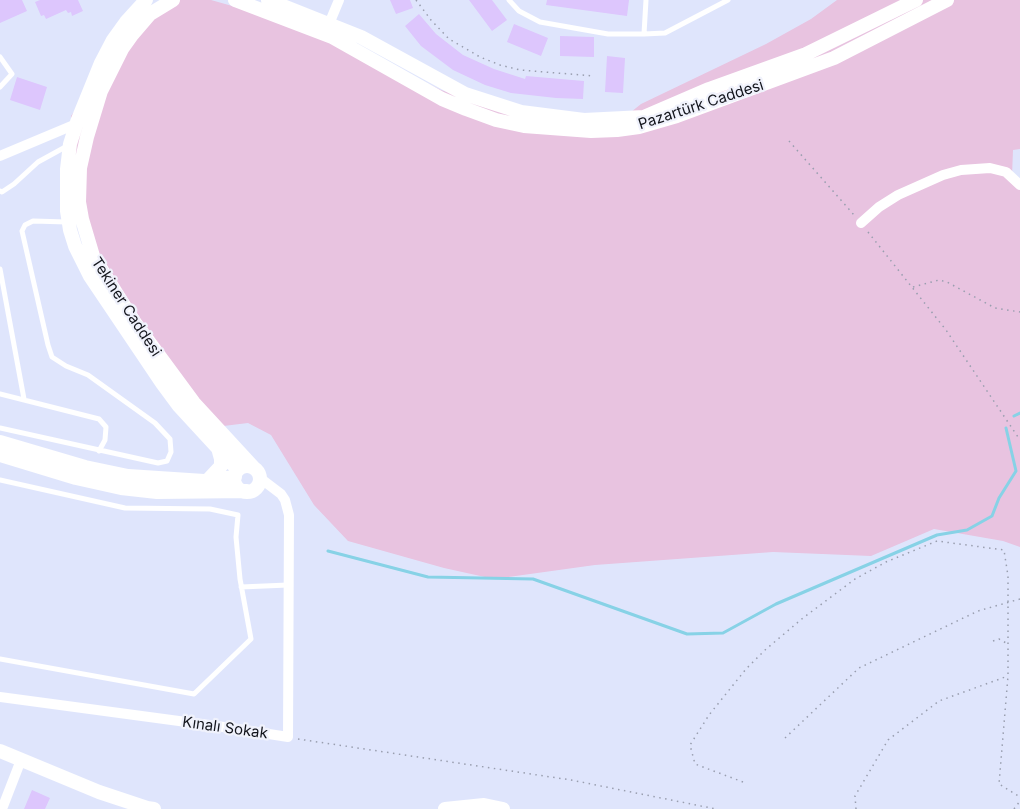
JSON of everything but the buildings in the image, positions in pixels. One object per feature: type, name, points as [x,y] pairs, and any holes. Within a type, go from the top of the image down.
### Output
[{"type":"street","name":"Tekiner Caddesi","points":[[146,0],[126,22],[100,63],[76,124],[70,144],[66,192],[69,222],[82,262],[105,300],[167,391],[218,448],[237,474],[237,485],[247,492]]},
{"type":"street","name":"Tekiner Caddesi","points":[[173,0],[150,14],[122,49],[101,91],[83,151],[79,185],[82,219],[93,256],[115,294],[177,382],[257,473]]},
{"type":"street","points":[[235,0],[322,27]]},
{"type":"street","points":[[268,0],[322,27]]},
{"type":"street","points":[[322,27],[339,0]]},
{"type":"street","name":"Pazartürk Caddesi","points":[[322,27],[361,37],[446,85],[486,102],[521,112],[572,119],[621,120],[644,117],[709,89],[792,60],[916,0]]},
{"type":"street","name":"Pazartürk Caddesi","points":[[322,27],[348,45],[442,99],[496,120],[533,127],[617,130],[666,120],[834,58],[947,0]]},
{"type":"street","points":[[0,156],[76,124],[92,120]]},
{"type":"street","points":[[861,223],[879,207],[898,195],[943,175],[961,170],[990,168],[1006,172],[1020,185]]},
{"type":"street","points":[[0,442],[67,462],[128,476],[207,481],[237,474],[246,466],[257,473],[258,486],[247,492],[157,492],[121,488],[76,478],[0,454]]},
{"type":"street","points":[[207,481],[221,466],[218,448]]},
{"type":"street","name":"Kınalı Sokak","points":[[0,697],[288,737],[290,585],[288,507],[281,494],[257,473]]},
{"type":"street","points":[[0,752],[99,792],[146,809],[154,809]]},
{"type":"street","points":[[2,809],[21,760]]},
{"type":"street","points":[[445,809],[484,805],[503,809]]},
{"type":"lane","points":[[509,0],[519,11],[540,22],[608,34],[665,33],[728,0]]},
{"type":"lane","points":[[644,34],[646,0]]},
{"type":"lane","points":[[0,57],[12,74],[0,87]]},
{"type":"lane","points":[[0,191],[14,184],[38,162],[70,144]]},
{"type":"lane","points":[[0,428],[158,463],[167,461],[171,452],[170,439],[155,423],[88,375],[52,357],[22,231],[25,225],[33,221],[69,222]]},
{"type":"lane","points":[[0,269],[24,399]]},
{"type":"lane","points":[[0,394],[99,419],[106,427],[105,440],[99,451]]},
{"type":"lane","points":[[0,480],[125,508],[210,509],[238,515],[237,537],[241,587],[250,639],[194,694],[0,659]]},
{"type":"lane","points":[[241,587],[290,585]]},
{"type":"path","points":[[416,0],[449,39],[480,57],[519,70],[594,76]]},
{"type":"path","points":[[789,141],[861,223],[946,330],[1020,440]]},
{"type":"path","points":[[912,288],[939,280],[947,282],[994,308],[1020,312]]},
{"type":"path","points":[[743,782],[696,764],[690,745],[709,715],[746,669],[803,618],[855,579],[885,562],[938,541],[1004,550],[1009,603],[1008,676],[999,784],[1020,799],[1014,809]]},
{"type":"path","points":[[784,738],[859,668],[978,611],[1020,599]]},
{"type":"path","points":[[993,641],[999,639],[1008,644]]},
{"type":"path","points":[[856,809],[855,795],[888,740],[939,701],[1008,676]]},
{"type":"path","points":[[288,737],[571,780],[716,809]]},
{"type":"shaded area","points":[[165,0],[211,0],[257,13],[338,40],[441,90],[536,121],[621,120],[641,104],[766,44],[811,19],[837,0],[1020,0],[1020,149],[1013,150],[1012,176],[1020,184],[1020,547],[1003,541],[934,529],[871,556],[773,552],[595,565],[494,579],[444,568],[348,541],[314,505],[271,435],[248,423],[207,428],[88,265],[71,116],[116,53]]},
{"type":"waterway","points":[[1014,416],[1020,413]]},
{"type":"waterway","points":[[328,551],[428,577],[533,579],[687,634],[723,633],[776,604],[937,535],[967,530],[992,516],[999,498],[1016,471],[1006,428]]}]
